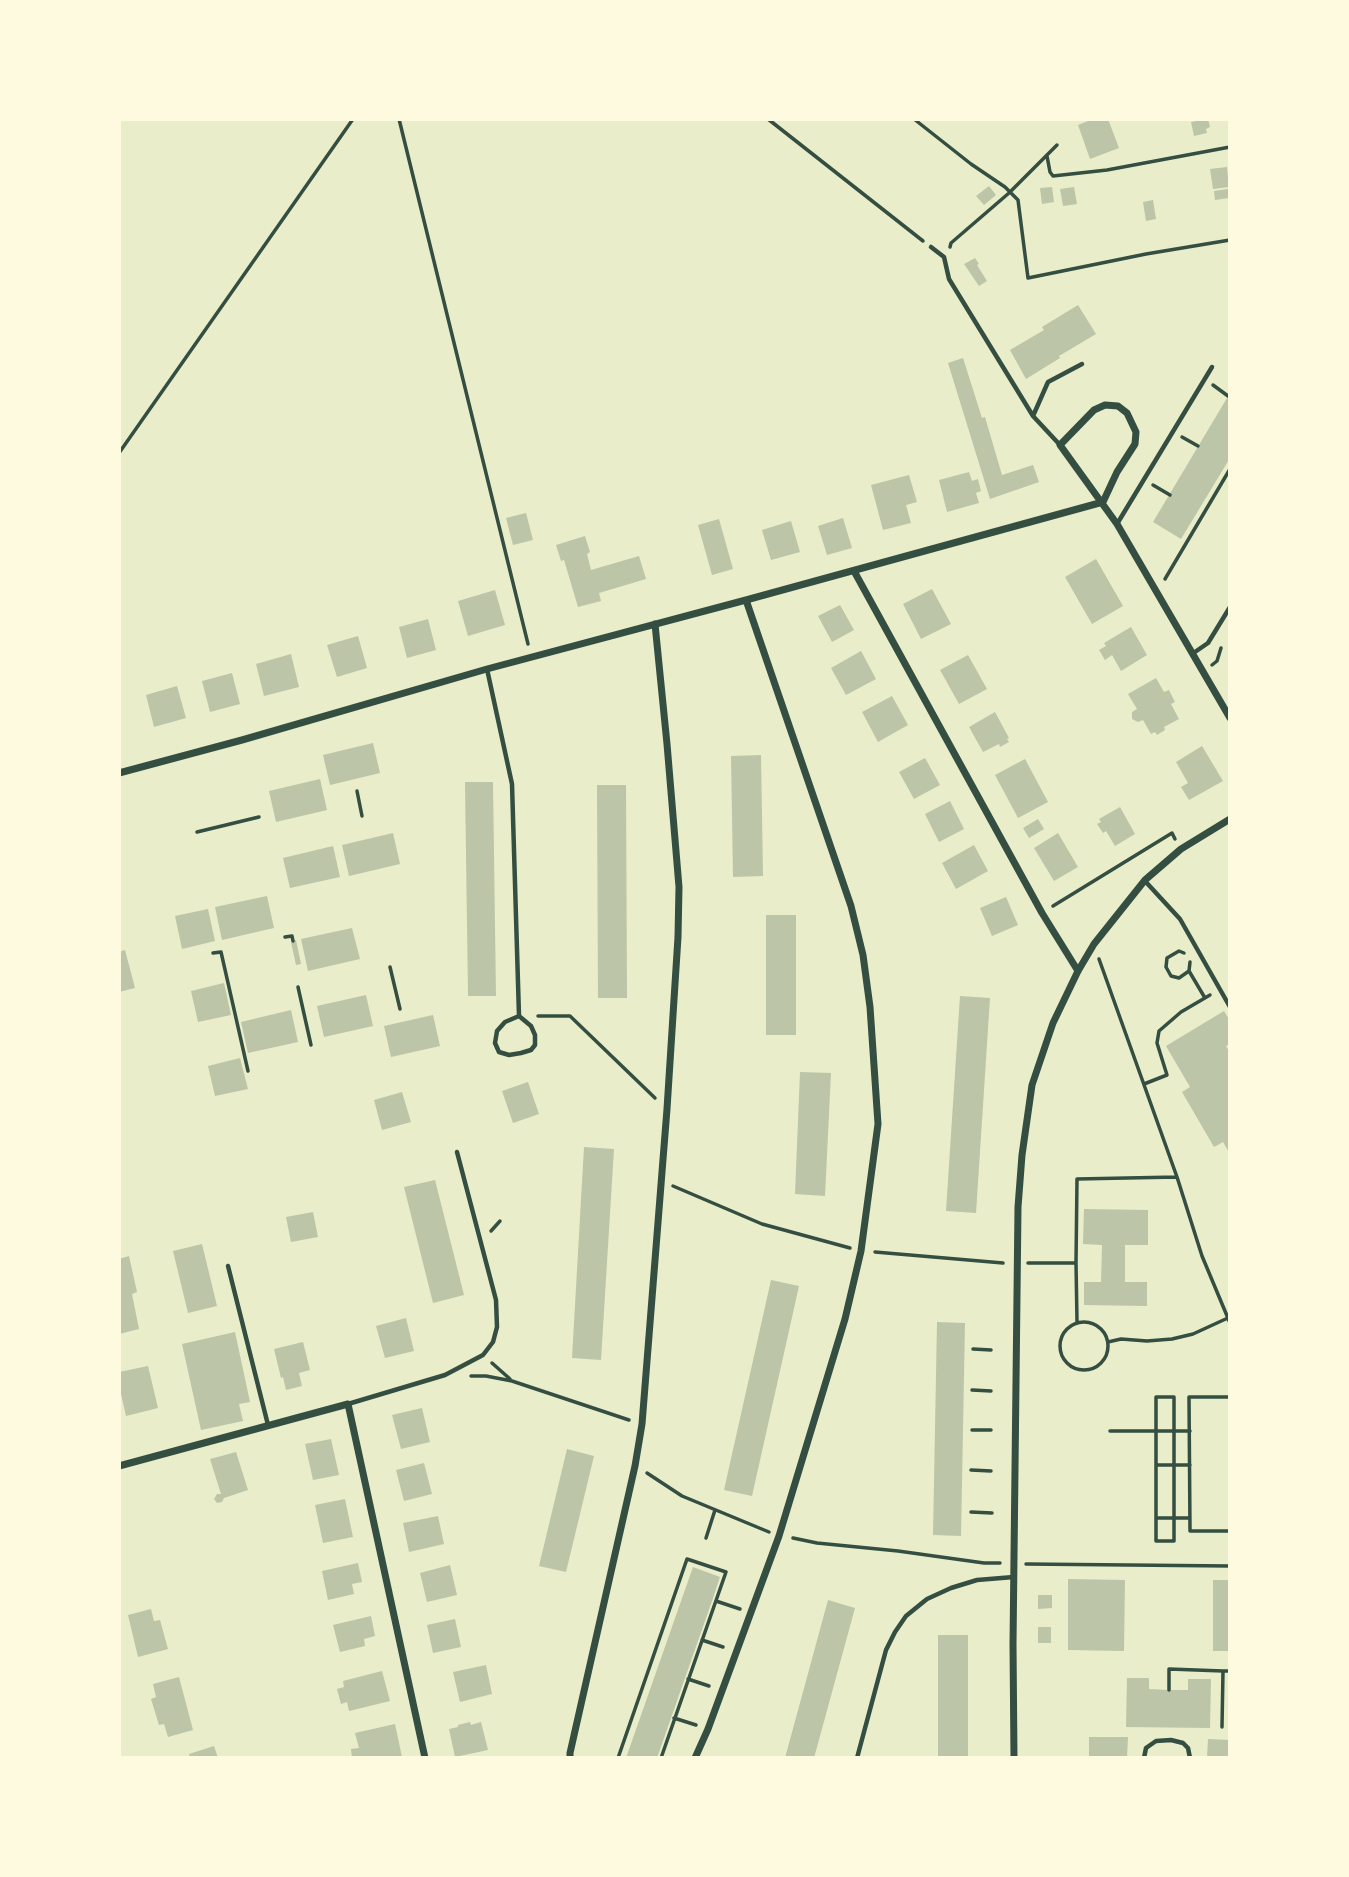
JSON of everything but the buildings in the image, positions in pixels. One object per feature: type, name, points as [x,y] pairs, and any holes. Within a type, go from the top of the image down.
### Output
[{"type":"street","points":[[119,773],[487,669],[1102,502],[1135,444],[1136,432],[1127,413],[1118,407],[1105,405],[1094,410],[1060,445],[1102,502],[1117,524],[1230,718]]},
{"type":"street","points":[[854,571],[1042,913],[1078,971]]},
{"type":"street","points":[[695,1758],[779,1536],[845,1319],[861,1251],[878,1124],[870,1007],[863,955],[851,906],[746,600]]},
{"type":"street","points":[[570,1758],[642,1424],[667,1109],[679,887],[655,624]]},
{"type":"street","points":[[1014,1758],[1018,1235],[1022,1155],[1032,1085],[1054,1023],[1094,944],[1145,880],[1181,849],[1230,819]]},
{"type":"street","points":[[119,1466],[348,1404],[425,1758]]},
{"type":"lane","points":[[931,247],[944,257],[949,279],[1033,416],[1060,445]]},
{"type":"lane","points":[[1033,416],[1048,382],[1082,364]]},
{"type":"lane","points":[[1117,524],[1212,367]]},
{"type":"lane","points":[[1192,654],[1208,643],[1230,607]]},
{"type":"lane","points":[[487,669],[512,784],[519,1016],[531,1026],[535,1035],[535,1045],[531,1050],[509,1055],[499,1052],[495,1043],[497,1031],[505,1022],[519,1016]]},
{"type":"lane","points":[[1145,880],[1180,919],[1230,1007]]},
{"type":"lane","points":[[348,1404],[445,1375],[483,1354],[493,1342],[497,1327],[495,1300],[457,1152]]},
{"type":"lane","points":[[228,1266],[268,1425]]},
{"type":"lane","points":[[857,1758],[886,1650],[906,1616],[927,1599],[951,1588],[977,1580],[1015,1577]]},
{"type":"lane","points":[[1144,1758],[1146,1748],[1156,1741],[1171,1740],[1183,1743],[1188,1748],[1190,1758]]},
{"type":"path","points":[[119,453],[353,119]]},
{"type":"path","points":[[399,119],[531,657]]},
{"type":"path","points":[[768,119],[931,247]]},
{"type":"path","points":[[914,119],[1005,187],[1018,200],[1028,278],[1230,240]]},
{"type":"path","points":[[944,257],[951,243],[1009,193],[1057,145]]},
{"type":"path","points":[[1047,156],[1053,176],[1107,170],[1230,147]]},
{"type":"path","points":[[1173,432],[1198,446]]},
{"type":"path","points":[[1157,592],[1230,469]]},
{"type":"path","points":[[1144,480],[1170,495]]},
{"type":"path","points":[[1217,662],[1219,656]]},
{"type":"path","points":[[357,791],[362,816]]},
{"type":"path","points":[[197,832],[258,817]]},
{"type":"path","points":[[1042,913],[1172,833],[1181,849]]},
{"type":"path","points":[[285,937],[292,936],[293,941]]},
{"type":"path","points":[[1094,944],[1202,1256],[1229,1319],[1193,1334],[1172,1339],[1121,1339],[1108,1342]]},
{"type":"path","points":[[213,953],[221,951],[248,1071]]},
{"type":"path","points":[[1189,971],[1179,978],[1171,976],[1166,967],[1167,958],[1179,951],[1185,953],[1191,963],[1189,971],[1205,998]]},
{"type":"path","points":[[390,967],[400,1009]]},
{"type":"path","points":[[299,987],[311,1045]]},
{"type":"path","points":[[1144,1084],[1167,1075],[1157,1043],[1159,1031],[1181,1012],[1220,989]]},
{"type":"path","points":[[519,1016],[570,1016],[667,1109]]},
{"type":"path","points":[[1077,1322],[1077,1179],[1177,1178]]},
{"type":"path","points":[[661,1181],[762,1224],[861,1251]]},
{"type":"path","points":[[873,1252],[993,1263]]},
{"type":"path","points":[[1045,1263],[1076,1264]]},
{"type":"path","points":[[1077,1322],[1093,1323],[1106,1334],[1108,1342],[1105,1359],[1085,1370],[1070,1366],[1061,1354],[1060,1339],[1063,1332],[1077,1322]]},
{"type":"path","points":[[973,1349],[991,1350]]},
{"type":"path","points":[[493,1364],[512,1381]]},
{"type":"path","points":[[445,1375],[512,1381],[620,1417]]},
{"type":"path","points":[[972,1390],[991,1391]]},
{"type":"path","points":[[1156,1397],[1174,1397],[1174,1431],[1174,1541],[1156,1541],[1156,1397]]},
{"type":"path","points":[[1230,1397],[1189,1397],[1190,1531],[1230,1531]]},
{"type":"path","points":[[972,1430],[991,1430]]},
{"type":"path","points":[[1110,1431],[1190,1431]]},
{"type":"path","points":[[1156,1465],[1190,1465]]},
{"type":"path","points":[[971,1471],[991,1471]]},
{"type":"path","points":[[656,1479],[681,1496],[759,1528]]},
{"type":"path","points":[[706,1538],[715,1510]]},
{"type":"path","points":[[971,1513],[992,1513]]},
{"type":"path","points":[[1156,1518],[1190,1518]]},
{"type":"path","points":[[810,1541],[984,1563],[1230,1566]]},
{"type":"path","points":[[618,1758],[687,1559],[726,1572],[674,1718],[663,1757]]},
{"type":"path","points":[[716,1601],[731,1606]]},
{"type":"path","points":[[702,1640],[716,1644]]},
{"type":"path","points":[[1169,1689],[1169,1669],[1230,1671]]},
{"type":"path","points":[[1222,1727],[1223,1671]]},
{"type":"path","points":[[688,1679],[700,1683]]},
{"type":"path","points":[[674,1718],[686,1722]]}]
